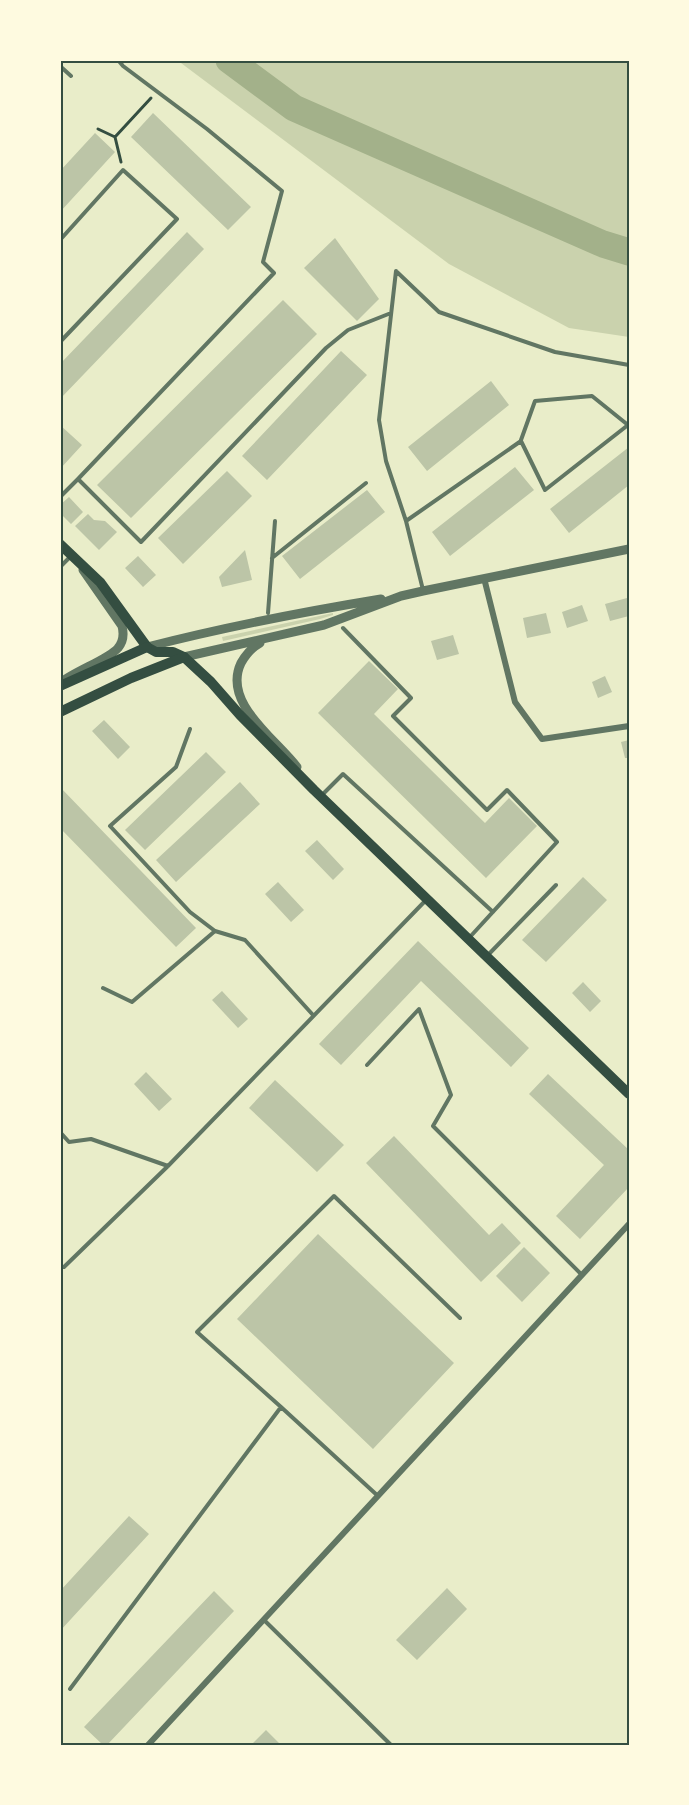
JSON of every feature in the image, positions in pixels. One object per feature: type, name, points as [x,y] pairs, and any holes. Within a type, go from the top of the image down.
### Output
[{"type":"main road","points":[[60,544],[100,582],[147,646],[156,652],[173,652],[184,657],[211,682],[240,715],[318,793],[629,1094]]},
{"type":"main road","points":[[60,685],[147,646]]},
{"type":"main road","points":[[60,712],[131,678],[184,657]]},
{"type":"street","points":[[147,646],[315,610],[401,596],[629,549]]},
{"type":"street","points":[[60,685],[73,673],[112,654],[119,648],[124,633],[119,621],[73,557]]},
{"type":"street","points":[[484,578],[515,702],[542,739],[629,726]]},
{"type":"street","points":[[184,657],[324,626],[401,596]]},
{"type":"street","points":[[272,637],[257,644],[243,658],[238,670],[237,690],[245,709],[318,793]]},
{"type":"street","points":[[148,1745],[629,1224]]},
{"type":"lane","points":[[60,497],[274,273],[263,262],[282,191],[118,60]]},
{"type":"lane","points":[[60,66],[71,76]]},
{"type":"lane","points":[[60,240],[123,170],[177,219],[60,342]]},
{"type":"lane","points":[[423,591],[406,521],[386,461],[379,420],[396,271],[440,312],[555,352],[629,364]]},
{"type":"lane","points":[[78,478],[141,542],[326,348],[348,330],[391,313]]},
{"type":"lane","points":[[406,521],[521,441],[535,401],[592,396],[629,426],[545,490],[521,441]]},
{"type":"lane","points":[[272,558],[366,483]]},
{"type":"lane","points":[[268,613],[275,521]]},
{"type":"lane","points":[[60,567],[73,557]]},
{"type":"lane","points":[[343,628],[411,698],[393,716],[486,810],[507,790],[557,842],[468,939]]},
{"type":"lane","points":[[190,729],[176,766],[110,826],[190,912],[215,931],[245,940],[313,1015]]},
{"type":"lane","points":[[318,793],[343,774],[493,912]]},
{"type":"lane","points":[[487,957],[556,885]]},
{"type":"lane","points":[[60,1267],[64,1268],[168,1166],[427,899]]},
{"type":"lane","points":[[103,988],[132,1002],[215,931]]},
{"type":"lane","points":[[367,1065],[419,1009],[451,1095],[433,1126],[582,1275]]},
{"type":"lane","points":[[60,1132],[69,1142],[91,1139],[168,1166]]},
{"type":"lane","points":[[378,1496],[197,1332],[334,1196],[460,1318]]},
{"type":"lane","points":[[69,1689],[281,1407]]},
{"type":"lane","points":[[264,1620],[391,1745]]},
{"type":"path","points":[[115,137],[157,93]]},
{"type":"path","points":[[98,129],[115,137]]},
{"type":"path","points":[[115,137],[123,170]]},
{"type":"green space","points":[[177,60],[629,60],[629,337],[569,328],[449,264]]},
{"type":"green space","points":[[333,613],[333,615],[320,619],[223,641],[222,637]]},
{"type":"building","points":[[153,113],[251,207],[228,230],[131,137]]},
{"type":"building","points":[[95,133],[115,152],[60,212],[60,171]]},
{"type":"building","points":[[187,232],[204,249],[60,399],[60,364]]},
{"type":"building","points":[[335,238],[379,299],[357,321],[304,268]]},
{"type":"building","points":[[283,300],[317,334],[131,518],[97,485]]},
{"type":"building","points":[[341,351],[367,375],[267,480],[242,456]]},
{"type":"building","points":[[491,381],[509,405],[427,471],[408,447]]},
{"type":"building","points":[[60,425],[82,445],[60,469]]},
{"type":"building","points":[[629,447],[629,485],[569,533],[550,509]]},
{"type":"building","points":[[515,467],[534,490],[450,556],[432,532]]},
{"type":"building","points":[[227,471],[252,496],[183,564],[158,538]]},
{"type":"building","points":[[367,490],[385,512],[300,579],[282,556]]},
{"type":"building","points":[[69,497],[83,512],[71,524],[60,513],[60,505]]},
{"type":"building","points":[[88,514],[94,520],[105,521],[117,532],[99,550],[75,526]]},
{"type":"building","points":[[245,550],[252,580],[222,587],[219,577]]},
{"type":"building","points":[[138,556],[156,575],[143,587],[125,568]]},
{"type":"building","points":[[627,598],[629,616],[610,621],[605,604]]},
{"type":"building","points":[[582,605],[588,621],[567,628],[562,612]]},
{"type":"building","points":[[546,613],[551,633],[527,638],[523,618]]},
{"type":"building","points":[[453,635],[459,654],[437,660],[431,641]]},
{"type":"building","points":[[369,661],[398,689],[374,714],[485,823],[509,798],[537,826],[486,878],[318,713]]},
{"type":"building","points":[[605,676],[612,692],[598,698],[592,682]]},
{"type":"building","points":[[104,720],[130,747],[118,759],[92,731]]},
{"type":"building","points":[[629,740],[629,758],[625,758],[621,742]]},
{"type":"building","points":[[206,752],[226,772],[145,850],[125,830]]},
{"type":"building","points":[[240,782],[260,804],[176,882],[156,860]]},
{"type":"building","points":[[60,787],[196,928],[176,947],[60,828]]},
{"type":"building","points":[[317,840],[344,869],[333,880],[305,851]]},
{"type":"building","points":[[583,877],[607,900],[546,962],[522,940]]},
{"type":"building","points":[[278,882],[304,910],[291,922],[265,894]]},
{"type":"building","points":[[418,941],[529,1048],[511,1067],[421,981],[341,1065],[319,1044]]},
{"type":"building","points":[[583,982],[601,1001],[590,1012],[572,993]]},
{"type":"building","points":[[222,991],[248,1019],[238,1028],[212,1000]]},
{"type":"building","points":[[146,1072],[172,1099],[159,1111],[134,1084]]},
{"type":"building","points":[[548,1074],[629,1150],[629,1187],[580,1239],[556,1216],[604,1165],[529,1094]]},
{"type":"building","points":[[275,1080],[344,1145],[317,1172],[249,1108]]},
{"type":"building","points":[[394,1136],[489,1235],[502,1223],[521,1243],[481,1282],[366,1163]]},
{"type":"building","points":[[318,1234],[454,1363],[373,1449],[237,1319]]},
{"type":"building","points":[[524,1247],[550,1273],[522,1302],[496,1276]]},
{"type":"building","points":[[129,1516],[149,1534],[60,1631],[60,1591]]},
{"type":"building","points":[[447,1588],[467,1609],[417,1660],[396,1640]]},
{"type":"building","points":[[214,1591],[234,1611],[107,1745],[103,1745],[84,1727]]},
{"type":"building","points":[[266,1730],[281,1745],[251,1745]]},
{"type":"waterway","points":[[229,60],[294,108],[603,244],[629,252]]}]
